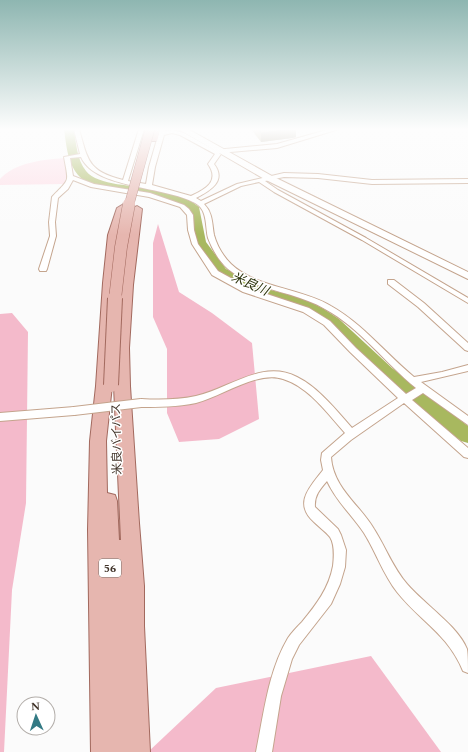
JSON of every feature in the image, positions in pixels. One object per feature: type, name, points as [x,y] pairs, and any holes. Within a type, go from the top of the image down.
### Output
[{"type":"main road","name":"米良バイパス","points":[[137,752],[133,626],[123,586],[114,384],[113,318],[120,252],[129,202],[142,164]]},
{"type":"main road","points":[[133,626],[134,586],[129,523],[122,386],[122,348],[127,285],[130,209],[143,164]]},
{"type":"main road","points":[[104,752],[98,530],[98,441],[104,386],[109,283],[114,235],[130,209],[143,178],[146,164]]},
{"type":"main road","name":"米良バイパス","points":[[114,384],[106,452],[118,752]]},
{"type":"street","points":[[44,269],[53,236],[52,222],[55,197],[68,186],[71,177],[68,164]]},
{"type":"street","points":[[88,164],[95,171],[112,179],[149,186],[191,198],[201,203],[206,211],[214,246],[230,267],[254,279],[308,296],[330,307],[354,324],[422,389],[468,421]]},
{"type":"street","points":[[125,182],[135,164]]},
{"type":"street","points":[[149,186],[152,164]]},
{"type":"street","points":[[191,198],[207,190],[214,182],[216,170],[211,164]]},
{"type":"street","points":[[243,164],[468,276]]},
{"type":"street","points":[[201,203],[229,189],[260,180],[292,174],[372,182],[468,182]]},
{"type":"street","points":[[71,177],[93,186],[150,195],[182,206],[190,215],[194,244],[215,273],[246,290],[299,308],[317,317],[336,330],[353,350],[468,454]]},
{"type":"street","points":[[260,180],[276,191],[364,239],[468,301]]},
{"type":"street","points":[[391,282],[426,310],[468,348]]},
{"type":"street","points":[[414,380],[468,368]]},
{"type":"street","points":[[0,417],[141,403],[186,402],[216,393],[265,374],[282,375],[290,378],[316,395],[351,434]]},
{"type":"street","points":[[422,389],[406,397],[351,434],[326,456],[326,465],[338,491],[360,518],[377,544],[391,576],[408,595],[454,640],[468,666]]},
{"type":"street","points":[[264,752],[276,688],[284,662],[293,642],[326,602],[333,588],[340,556],[337,538],[310,510],[308,503],[312,492],[329,471]]},
{"type":"shaded area","points":[[65,164],[67,175],[64,184],[0,185],[0,179],[6,173],[21,165]]},
{"type":"shaded area","points":[[158,224],[179,292],[212,313],[252,343],[259,419],[219,439],[179,442],[167,413],[167,349],[153,317],[153,243]]},
{"type":"shaded area","points":[[12,313],[28,332],[26,503],[12,590],[4,752],[0,752],[0,314]]},
{"type":"shaded area","points":[[371,656],[441,752],[148,752],[216,688]]},
{"type":"waterway","name":"米良川","points":[[77,164],[85,177],[93,181],[175,198],[195,209],[200,242],[221,272],[266,293],[300,302],[319,312],[334,322],[386,372],[468,436]]}]
